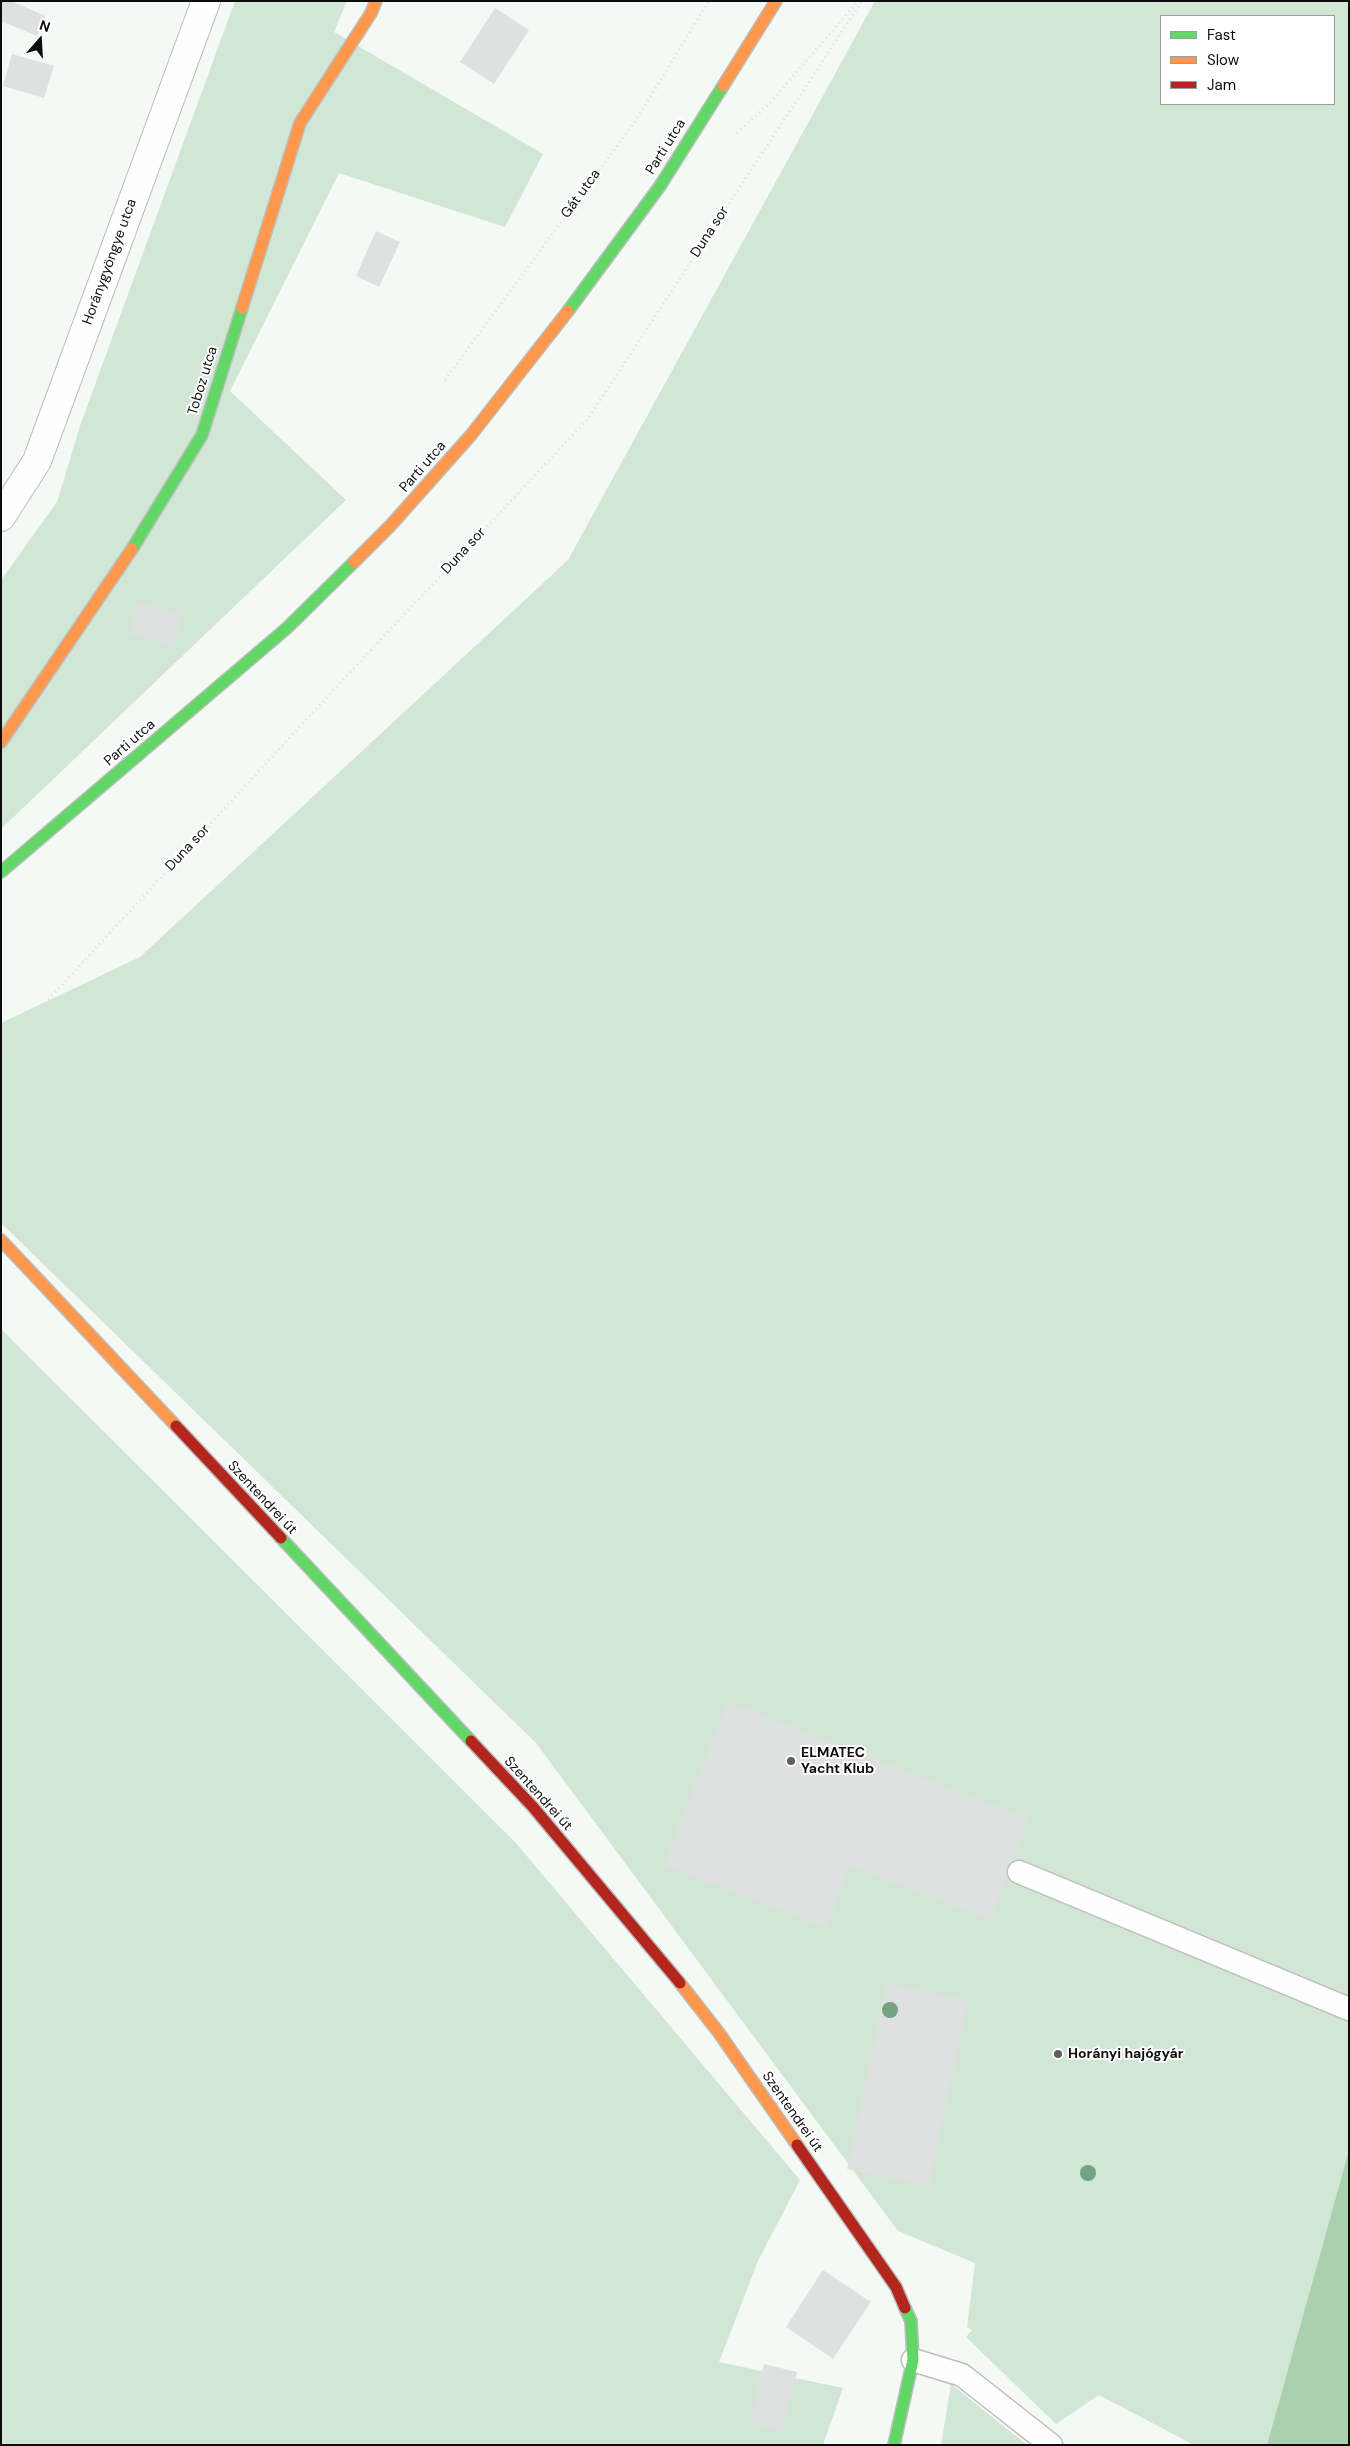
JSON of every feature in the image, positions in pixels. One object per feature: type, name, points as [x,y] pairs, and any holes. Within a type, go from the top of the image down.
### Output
[{"type":"street","name":"Horánygyöngye utca","points":[[1,517],[37,461],[206,1]]},
{"type":"street","name":"Toboz utca","points":[[1,742],[146,529],[202,435],[300,123],[371,13],[376,1]]},
{"type":"street","name":"Parti utca","points":[[1,872],[287,628],[398,518],[471,435],[560,322],[660,186],[776,1]]},
{"type":"street","name":"Szentendrei út","points":[[1,1240],[532,1807],[658,1956],[719,2033],[896,2287],[911,2321],[913,2360],[894,2445]]},
{"type":"lane","points":[[1018,1872],[1349,2009]]},
{"type":"lane","points":[[913,2360],[962,2375],[1050,2445]]},
{"type":"path","name":"Gát utca","points":[[445,380],[636,120],[709,1]]},
{"type":"path","points":[[736,135],[770,103],[860,1]]},
{"type":"path","name":"Duna sor","points":[[1,1051],[587,420],[860,1]]},
{"type":"path","points":[[1308,387],[1349,379]]},
{"type":"path","points":[[936,1293],[1302,750],[1338,381]]},
{"type":"path","points":[[892,1272],[1349,1489]]},
{"type":"path","points":[[989,2086],[1070,2087],[1165,2059],[1209,2041],[1263,2041],[1326,2072],[1349,2081]]},
{"type":"shaded area","points":[[235,1],[347,1],[334,32],[543,154],[505,227],[339,173],[230,391],[346,500],[1,829],[1,580],[57,502],[81,423]]},
{"type":"shaded area","points":[[875,1],[1349,1],[1349,2150],[1276,2413],[1303,2445],[1194,2445],[1099,2395],[1056,2424],[966,2337],[972,2330],[967,2327],[975,2263],[898,2231],[536,1743],[1,1223],[1,1023],[140,957],[568,560]]},
{"type":"shaded area","points":[[1,1329],[515,1842],[800,2180],[758,2261],[719,2362],[843,2388],[823,2445],[1,2445]]},
{"type":"shaded area","points":[[1349,2150],[1349,2445],[1267,2445]]},
{"type":"shaded area","points":[[951,2384],[1027,2445],[941,2445]]},
{"type":"building","points":[[1,1],[11,1],[46,16],[37,36],[1,21]]},
{"type":"building","points":[[495,8],[529,30],[494,84],[460,62]]},
{"type":"building","points":[[12,54],[54,66],[44,98],[3,86]]},
{"type":"building","points":[[376,231],[400,242],[379,287],[356,276]]},
{"type":"building","points":[[139,602],[183,615],[173,647],[129,633]]},
{"type":"building","name":"ELMATEC Yacht Klub","points":[[727,1702],[1029,1819],[991,1920],[850,1866],[826,1928],[664,1865]]},
{"type":"building","points":[[887,1983],[968,2001],[929,2186],[847,2169]]},
{"type":"building","points":[[823,2270],[871,2302],[833,2359],[786,2327]]},
{"type":"building","points":[[764,2364],[797,2372],[782,2431],[750,2423]]},
{"type":"traffic: fast","points":[[568,311],[660,186],[723,86]]},
{"type":"traffic: fast","points":[[132,549],[202,435],[242,308]]},
{"type":"traffic: fast","points":[[1,872],[287,628],[354,562]]},
{"type":"traffic: fast","points":[[281,1538],[471,1741]]},
{"type":"traffic: fast","points":[[894,2445],[913,2360],[911,2321],[905,2308]]},
{"type":"traffic: slow","points":[[242,308],[300,123],[371,13],[376,1]]},
{"type":"traffic: slow","points":[[723,86],[776,1]]},
{"type":"traffic: slow","points":[[354,562],[391,525],[471,435],[568,311]]},
{"type":"traffic: slow","points":[[1,742],[132,549]]},
{"type":"traffic: slow","points":[[1,1240],[176,1426]]},
{"type":"traffic: slow","points":[[680,1983],[719,2033],[797,2145]]},
{"type":"traffic: jam","points":[[176,1426],[281,1538]]},
{"type":"traffic: jam","points":[[471,1741],[533,1807],[680,1983]]},
{"type":"traffic: jam","points":[[797,2145],[896,2287],[905,2308]]},
{"type":"place","name":"ELMATEC Yacht Klub","points":[[791,1761]]},
{"type":"place","name":"Horányi hajógyár","points":[[1058,2054]]}]
